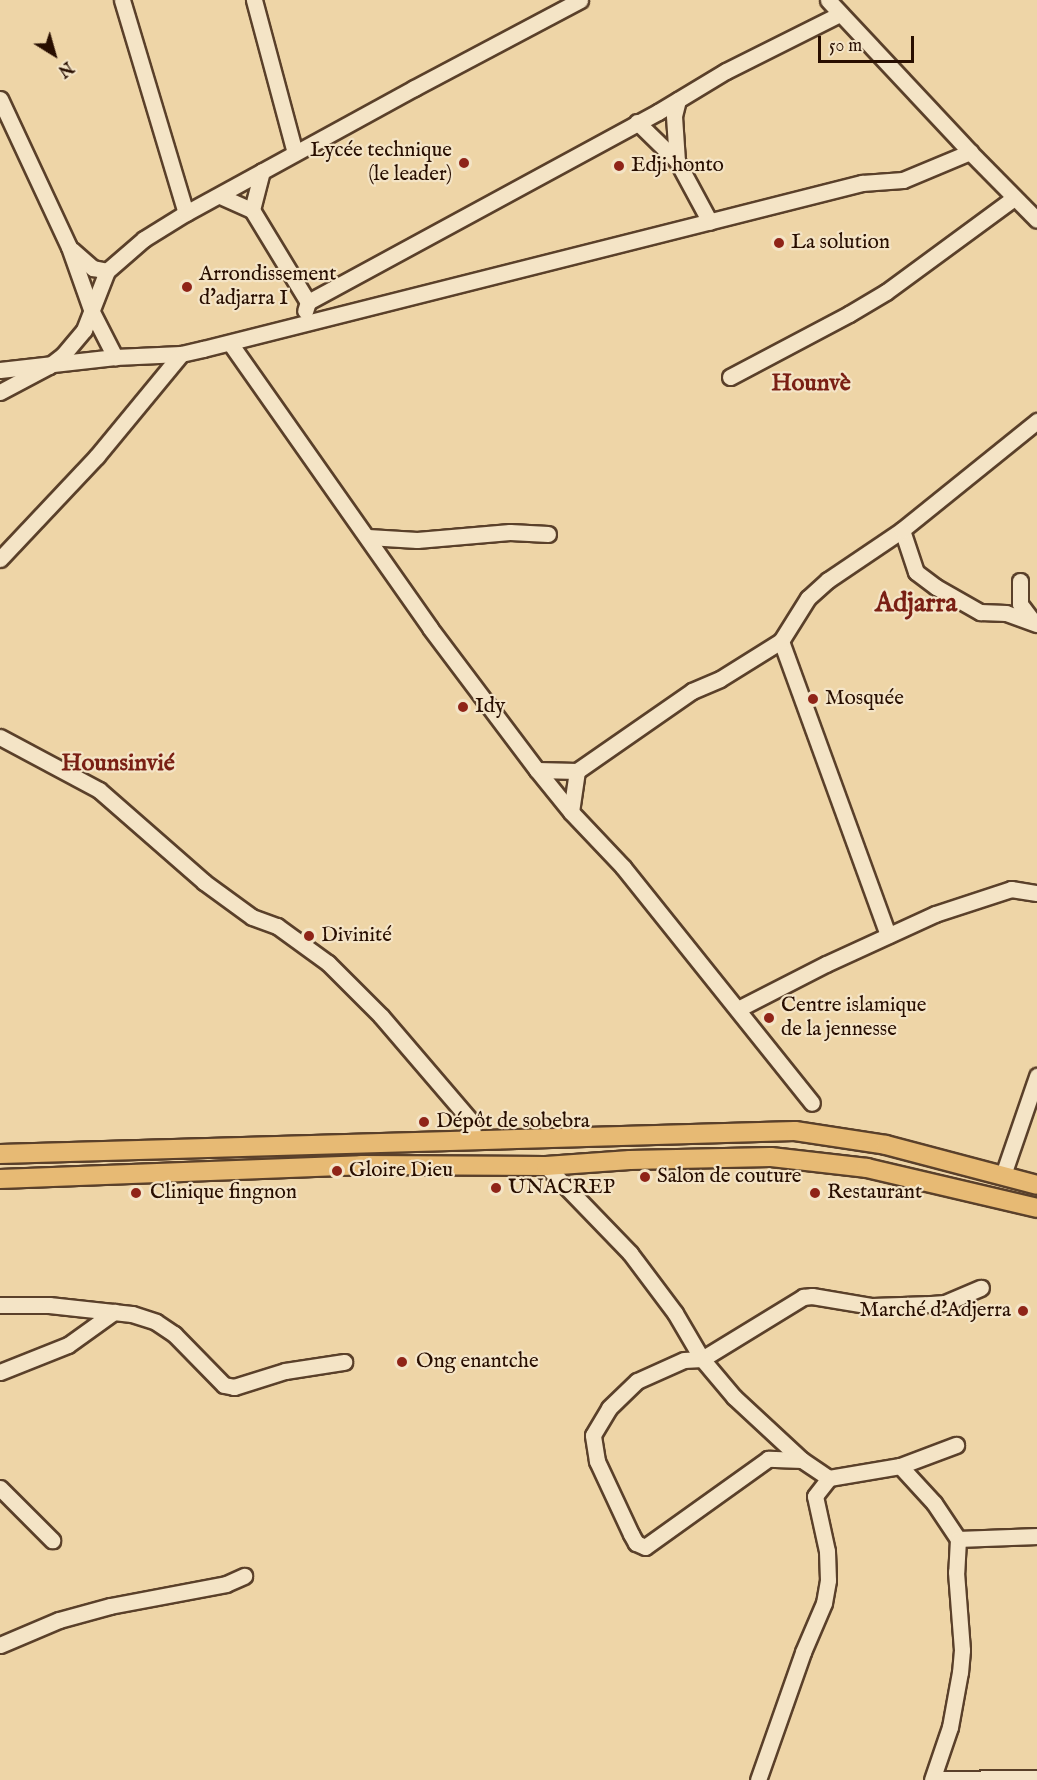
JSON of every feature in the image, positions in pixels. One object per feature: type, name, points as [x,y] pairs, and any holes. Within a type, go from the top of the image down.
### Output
[{"type":"main road","points":[[0,1154],[795,1131],[858,1139],[1037,1185]]},
{"type":"main road","points":[[0,1179],[360,1165],[546,1166],[630,1160],[771,1157],[867,1168],[1037,1208]]},
{"type":"street","points":[[122,0],[186,213]]},
{"type":"street","points":[[254,0],[295,153]]},
{"type":"street","points":[[0,392],[49,366],[74,343],[92,312],[107,271],[144,239],[262,171],[580,0]]},
{"type":"street","points":[[828,0],[1037,220]]},
{"type":"street","points":[[300,325],[308,302],[678,100],[726,71],[840,14]]},
{"type":"street","points":[[0,99],[69,247],[92,312],[114,357]]},
{"type":"street","points":[[677,161],[674,116],[678,100]]},
{"type":"street","points":[[638,122],[677,161],[710,222]]},
{"type":"street","points":[[0,370],[114,357],[181,354],[230,343],[862,183],[903,180],[970,152]]},
{"type":"street","points":[[252,210],[262,171]]},
{"type":"street","points":[[220,196],[252,210],[308,302]]},
{"type":"street","points":[[730,377],[886,292],[1014,198]]},
{"type":"street","points":[[69,247],[85,263],[107,271]]},
{"type":"street","points":[[230,343],[430,628],[537,770],[571,812],[606,846],[812,1102]]},
{"type":"street","points":[[0,559],[97,456],[181,354]]},
{"type":"street","points":[[537,770],[577,771],[692,690],[720,679],[781,641],[808,598],[828,580],[902,530],[1037,421]]},
{"type":"street","points":[[902,530],[916,572],[936,587],[980,612],[1006,614],[1035,622]]},
{"type":"street","points":[[368,537],[417,540],[510,532],[548,534]]},
{"type":"street","points":[[1020,581],[1020,604],[1035,622]]},
{"type":"street","points":[[781,641],[888,935]]},
{"type":"street","points":[[0,737],[99,790],[204,882],[252,917],[277,926],[328,963],[381,1016],[471,1121],[474,1139]]},
{"type":"street","points":[[571,812],[577,771]]},
{"type":"street","points":[[738,1009],[826,964],[935,914],[1011,889],[1037,892]]},
{"type":"street","points":[[1003,1175],[1037,1076]]},
{"type":"street","points":[[546,1166],[648,1276],[675,1313],[702,1359],[734,1397],[801,1461],[829,1478],[900,1466],[956,1445]]},
{"type":"street","points":[[801,1461],[768,1459],[645,1547],[636,1543],[597,1461],[593,1435],[609,1408],[637,1381],[650,1373],[684,1360],[702,1359],[803,1297],[813,1296],[872,1306],[931,1304],[945,1303],[981,1288]]},
{"type":"street","points":[[0,1305],[49,1305],[114,1312],[132,1314],[156,1322],[174,1334],[224,1385],[234,1387],[285,1371],[344,1362]]},
{"type":"street","points":[[0,1372],[68,1345],[114,1312]]},
{"type":"street","points":[[900,1466],[934,1503],[958,1539],[956,1572],[962,1650],[960,1672],[950,1727],[932,1779],[1037,1778]]},
{"type":"street","points":[[758,1780],[803,1652],[824,1603],[828,1580],[827,1551],[815,1496],[829,1478]]},
{"type":"street","points":[[0,1488],[52,1540]]},
{"type":"street","points":[[958,1539],[1037,1536]]},
{"type":"street","points":[[0,1645],[69,1617],[163,1594],[226,1584],[244,1576]]},
{"type":"place","name":"Lycée technique (le leader)","points":[[464,163]]},
{"type":"place","name":"Edji honto","points":[[619,166]]},
{"type":"place","name":"La solution","points":[[779,243]]},
{"type":"place","name":"Arrondissement d'adjarra I","points":[[187,287]]},
{"type":"place","name":"Mosquée","points":[[813,699]]},
{"type":"place","name":"Idy","points":[[463,707]]},
{"type":"place","name":"Divinité","points":[[309,936]]},
{"type":"place","name":"Centre islamique de la jennesse","points":[[769,1018]]},
{"type":"place","name":"Dépôt de sobebra","points":[[424,1122]]},
{"type":"place","name":"Gloire Dieu","points":[[337,1171]]},
{"type":"place","name":"Salon de couture","points":[[645,1177]]},
{"type":"place","name":"UNACREP","points":[[496,1188]]},
{"type":"place","name":"Clinique fingnon","points":[[136,1193]]},
{"type":"place","name":"Restaurant","points":[[815,1193]]},
{"type":"place","name":"Marché d'Adjerra","points":[[1023,1311]]},
{"type":"place","name":"Ong enantche","points":[[402,1362]]},
{"type":"district","name":"Hounvè","points":[[811,384]]},
{"type":"district","name":"Adjarra","points":[[916,605]]},
{"type":"district","name":"Hounsinvié","points":[[118,764]]}]
